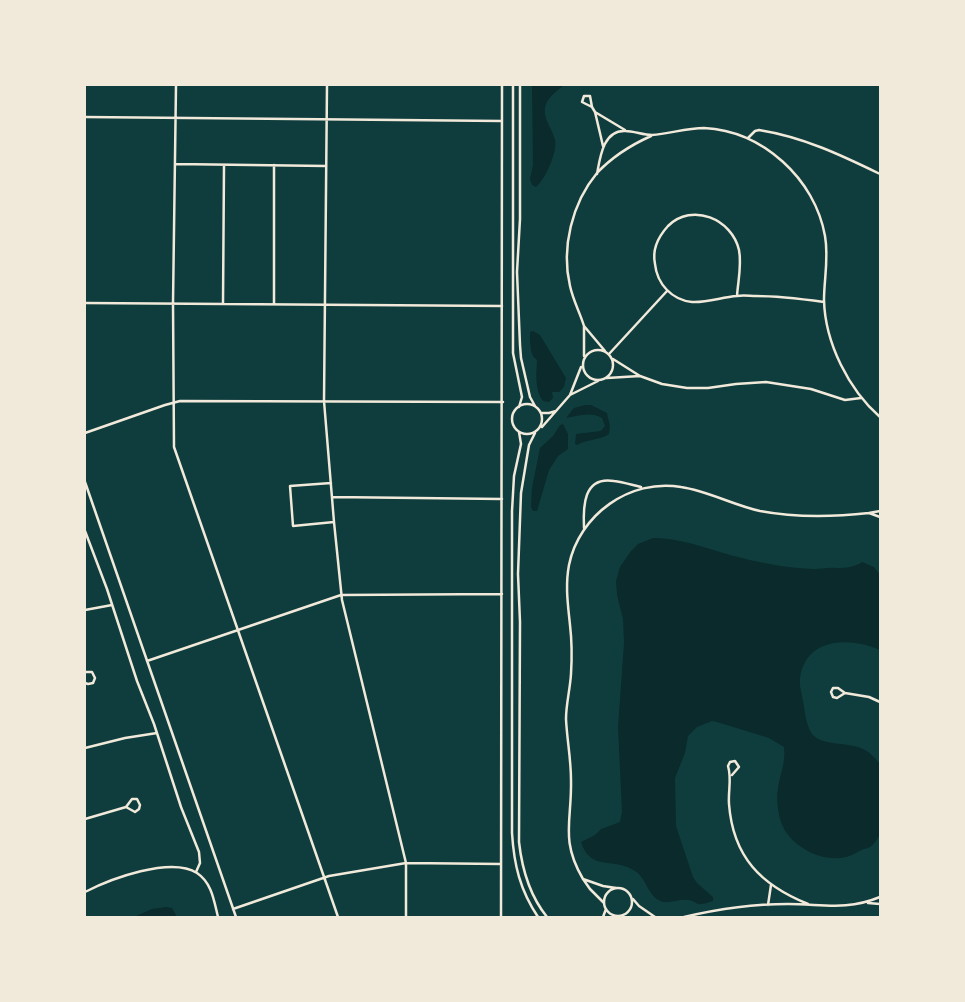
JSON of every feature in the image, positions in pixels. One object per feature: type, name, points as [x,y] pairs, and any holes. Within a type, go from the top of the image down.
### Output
[{"type":"street","points":[[176,85],[173,303],[173,402],[176,454],[338,917]]},
{"type":"street","points":[[327,85],[324,401],[334,522],[341,595],[406,863],[406,917]]},
{"type":"street","points":[[501,917],[502,85]]},
{"type":"street","points":[[513,85],[513,353],[522,397],[512,418],[514,426],[519,432],[527,435],[535,433],[556,411],[570,395],[584,358],[586,344],[584,326],[570,286],[567,250],[571,226],[577,208],[597,174],[623,151],[652,135],[704,128],[748,138],[780,159],[800,180],[814,202],[823,227],[826,243],[827,261],[824,302],[834,348],[847,377],[861,398],[880,417]]},
{"type":"street","points":[[520,85],[520,219],[517,260],[521,358],[530,397],[541,413],[542,422],[539,430]]},
{"type":"street","points":[[592,107],[582,102],[584,96],[588,95],[592,98],[592,107],[595,112],[603,146],[597,174]]},
{"type":"street","points":[[595,112],[624,130],[652,135]]},
{"type":"street","points":[[85,117],[502,121]]},
{"type":"street","points":[[603,146],[612,136],[624,130]]},
{"type":"street","points":[[748,138],[760,130],[808,142],[844,156],[880,174]]},
{"type":"street","points":[[174,164],[326,166]]},
{"type":"street","points":[[224,165],[224,304]]},
{"type":"street","points":[[274,165],[274,304]]},
{"type":"street","points":[[737,296],[740,261],[737,244],[729,229],[709,216],[702,215],[688,216],[675,221],[665,229],[658,241],[654,254],[655,267],[659,280],[667,291],[678,298],[693,302],[737,296],[780,296],[824,302]]},
{"type":"street","points":[[512,260],[517,260]]},
{"type":"street","points":[[607,353],[667,291]]},
{"type":"street","points":[[85,303],[502,306]]},
{"type":"street","points":[[584,326],[612,358],[640,376],[662,384],[687,388],[708,388],[766,382],[812,389],[845,400],[861,398]]},
{"type":"street","points":[[584,358],[592,350],[601,350],[607,353]]},
{"type":"street","points":[[605,378],[612,370],[612,358]]},
{"type":"street","points":[[582,364],[587,376],[600,380]]},
{"type":"street","points":[[570,395],[605,378],[640,376]]},
{"type":"street","points":[[85,433],[173,402],[502,402]]},
{"type":"street","points":[[519,406],[527,404],[536,406]]},
{"type":"street","points":[[541,413],[556,411]]},
{"type":"street","points":[[519,432],[521,444],[514,476],[512,502],[512,843],[514,863],[521,885],[538,917]]},
{"type":"street","points":[[535,433],[529,445],[521,492],[518,842],[527,880],[547,917]]},
{"type":"street","points":[[584,528],[584,501],[589,490],[601,482],[614,480],[642,487],[679,486],[742,506],[779,514],[815,516],[870,513],[880,510]]},
{"type":"street","points":[[85,482],[236,917]]},
{"type":"street","points":[[331,483],[290,486],[290,494],[293,526],[334,522]]},
{"type":"street","points":[[631,917],[613,916],[606,909],[583,879],[572,856],[568,834],[572,782],[566,711],[571,672],[572,640],[566,588],[569,562],[584,528],[606,506],[616,499],[642,487]]},
{"type":"street","points":[[332,497],[502,499]]},
{"type":"street","points":[[870,513],[880,517]]},
{"type":"street","points":[[85,531],[157,733],[181,807],[199,852],[200,863],[196,872]]},
{"type":"street","points":[[512,588],[519,588]]},
{"type":"street","points":[[147,661],[341,595],[502,594]]},
{"type":"street","points":[[85,610],[112,605]]},
{"type":"street","points":[[85,672],[92,672],[95,678],[93,683],[85,683]]},
{"type":"street","points":[[845,693],[835,698],[831,692],[833,688],[838,688],[845,693],[880,702]]},
{"type":"street","points":[[512,716],[518,716]]},
{"type":"street","points":[[85,748],[125,738],[157,733]]},
{"type":"street","points":[[732,775],[739,767],[735,761],[729,764],[732,775],[729,802],[730,816],[736,840],[748,861],[771,886],[808,904]]},
{"type":"street","points":[[85,819],[126,807],[132,799],[137,799],[140,805],[139,809],[135,812],[126,807]]},
{"type":"street","points":[[512,843],[518,842]]},
{"type":"street","points":[[233,909],[324,877],[406,863],[501,864]]},
{"type":"street","points":[[85,892],[123,877],[160,868],[180,867],[196,872],[207,883],[211,890],[218,917]]},
{"type":"street","points":[[583,879],[603,886],[626,890],[639,906],[655,917]]},
{"type":"street","points":[[768,905],[771,886]]},
{"type":"street","points":[[604,904],[608,892],[618,888]]},
{"type":"street","points":[[622,916],[628,913],[632,906],[631,896]]},
{"type":"street","points":[[684,917],[726,909],[768,905],[808,904],[836,907],[867,902],[880,897]]},
{"type":"street","points":[[867,902],[880,904]]},
{"type":"street","points":[[603,917],[606,909]]},
{"type":"water","points":[[532,85],[564,85],[550,97],[545,107],[546,117],[554,135],[555,151],[550,165],[536,187],[532,185],[530,179],[533,165]]},
{"type":"water","points":[[533,331],[540,335],[566,378],[564,387],[559,392],[552,392],[553,398],[549,402],[543,401],[537,387],[537,361],[532,354],[530,344],[530,332]]},
{"type":"water","points":[[591,405],[607,413],[610,426],[609,434],[577,445],[575,444],[576,434],[601,431],[605,426],[602,418],[598,416],[584,415],[566,418],[574,408]]},
{"type":"water","points":[[563,424],[568,434],[568,449],[558,456],[549,470],[537,511],[533,511],[531,507],[532,488],[540,448]]},
{"type":"water","points":[[653,538],[687,542],[751,560],[787,567],[814,569],[843,568],[862,562],[874,567],[880,575],[880,650],[856,643],[843,642],[831,644],[811,654],[804,664],[800,678],[806,718],[812,734],[816,738],[828,742],[863,749],[870,753],[880,764],[880,831],[876,841],[870,847],[846,857],[835,858],[824,857],[802,848],[786,832],[779,814],[777,792],[784,763],[784,747],[769,738],[712,721],[697,727],[688,736],[685,753],[675,778],[676,826],[693,877],[713,897],[713,901],[703,904],[689,900],[664,902],[654,897],[642,878],[635,871],[627,867],[597,861],[585,851],[581,842],[595,835],[601,829],[620,822],[622,812],[618,727],[624,643],[623,619],[617,595],[616,581],[620,567],[631,551],[638,544]]},
{"type":"water","points":[[172,908],[177,917],[134,917],[152,909]]}]
